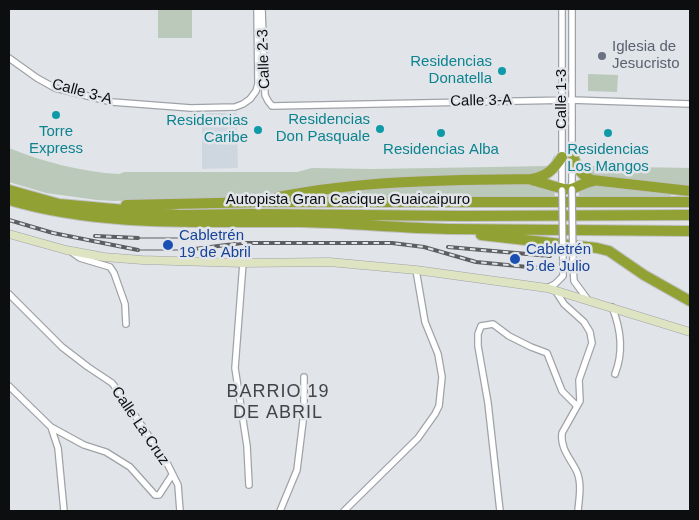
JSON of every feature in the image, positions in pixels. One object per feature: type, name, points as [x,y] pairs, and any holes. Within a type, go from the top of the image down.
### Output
[{"type":"highway","points":[[572,151],[581,174],[592,180],[690,191]]},
{"type":"highway","points":[[262,202],[326,189],[388,182],[540,178],[552,171],[562,157]]},
{"type":"highway","points":[[531,179],[567,190],[598,181]]},
{"type":"highway","name":"Autopista Gran Cacique Guaicaipuro","points":[[9,190],[59,204],[180,215],[690,215]]},
{"type":"highway","name":"Autopista Gran Cacique Guaicaipuro","points":[[9,200],[35,208],[111,219],[186,223],[302,222],[423,228],[690,231]]},
{"type":"highway","points":[[108,209],[126,205],[262,202],[690,202]]},
{"type":"highway","points":[[423,228],[609,251],[644,275],[690,301]]},
{"type":"street","name":"Calle 3-A","points":[[9,58],[55,88],[112,102],[191,108],[235,107],[243,104],[250,98],[256,91],[258,84],[257,9]]},
{"type":"street","name":"Calle 2-3","points":[[262,9],[265,95],[272,106]]},
{"type":"street","name":"Calle 1-3","points":[[562,9],[562,157],[567,190]]},
{"type":"street","name":"Calle 1-3","points":[[567,190],[572,151],[572,9]]},
{"type":"street","name":"Calle 3-A","points":[[272,106],[562,100],[690,104]]},
{"type":"street","points":[[551,289],[563,276],[567,190]]},
{"type":"street","points":[[567,190],[574,281],[588,300]]},
{"type":"street","points":[[9,234],[70,251],[104,257],[243,263],[322,262],[416,270],[551,289],[690,332]]},
{"type":"street","points":[[70,251],[80,258],[110,267],[125,304],[126,324]]},
{"type":"street","points":[[243,263],[235,368],[247,446],[249,485]]},
{"type":"street","points":[[344,511],[418,438],[439,406],[442,377],[438,354],[425,322],[416,270]]},
{"type":"street","points":[[551,289],[584,322],[590,332],[592,343],[578,380],[580,401],[562,433],[561,439],[562,445],[578,473],[578,511]]},
{"type":"street","name":"Calle La Cruz","points":[[9,294],[62,347],[112,383],[167,463],[178,485],[180,511]]},
{"type":"street","points":[[612,307],[618,323],[620,342],[619,364],[615,374]]},
{"type":"street","points":[[500,511],[488,403],[478,346],[478,334],[481,326],[493,324],[509,336],[530,347],[547,352],[562,391],[577,406]]},
{"type":"street","points":[[280,511],[297,470],[304,413],[304,377]]},
{"type":"street","points":[[9,386],[51,427],[84,445],[106,452],[130,467],[155,495],[159,495],[162,492],[172,475]]},
{"type":"street","points":[[51,427],[58,448],[64,511]]},
{"type":"shaded area","points":[[202,113],[237,113],[238,168],[202,169]]},
{"type":"green space","points":[[158,9],[192,9],[192,38],[158,38]]},
{"type":"green space","points":[[588,74],[618,75],[617,92],[588,91]]},
{"type":"green space","points":[[9,148],[35,158],[63,165],[119,174],[124,172],[297,172],[312,168],[373,169],[549,166],[555,154],[554,164],[536,175],[449,175],[308,188],[255,197],[114,201],[46,193],[9,182]]},
{"type":"green space","points":[[578,155],[585,166],[690,168],[690,186],[588,175],[584,172]]},
{"type":"green space","points":[[531,183],[554,192],[555,196],[310,199],[309,196],[379,187]]},
{"type":"green space","points":[[593,185],[671,193],[671,199],[579,199],[579,190]]},
{"type":"tram line","points":[[138,238],[187,238]]},
{"type":"tram line","points":[[138,250],[187,250]]},
{"type":"railway","points":[[9,220],[53,233],[138,250]]},
{"type":"railway","points":[[95,236],[138,238]]},
{"type":"railway","points":[[187,238],[231,238]]},
{"type":"railway","points":[[187,250],[242,243],[392,243],[424,247],[476,262],[549,269]]},
{"type":"railway","points":[[448,247],[550,256]]},
{"type":"place","name":"Iglesia de Jesucristo","points":[[602,56]]},
{"type":"place","name":"Residencias Donatella","points":[[502,71]]},
{"type":"place","name":"Torre Express","points":[[56,115]]},
{"type":"place","name":"Residencias Don Pasquale","points":[[380,129]]},
{"type":"place","name":"Residencias Caribe","points":[[258,130]]},
{"type":"place","name":"Residencias Alba","points":[[441,133]]},
{"type":"place","name":"Residencias Los Mangos","points":[[608,133]]},
{"type":"place","name":"Cabletrén 19 de Abril","points":[[168,245]]},
{"type":"place","name":"Cabletrén 5 de Julio","points":[[515,259]]},
{"type":"district","name":"BARRIO 19 DE ABRIL","points":[[278,402]]}]
